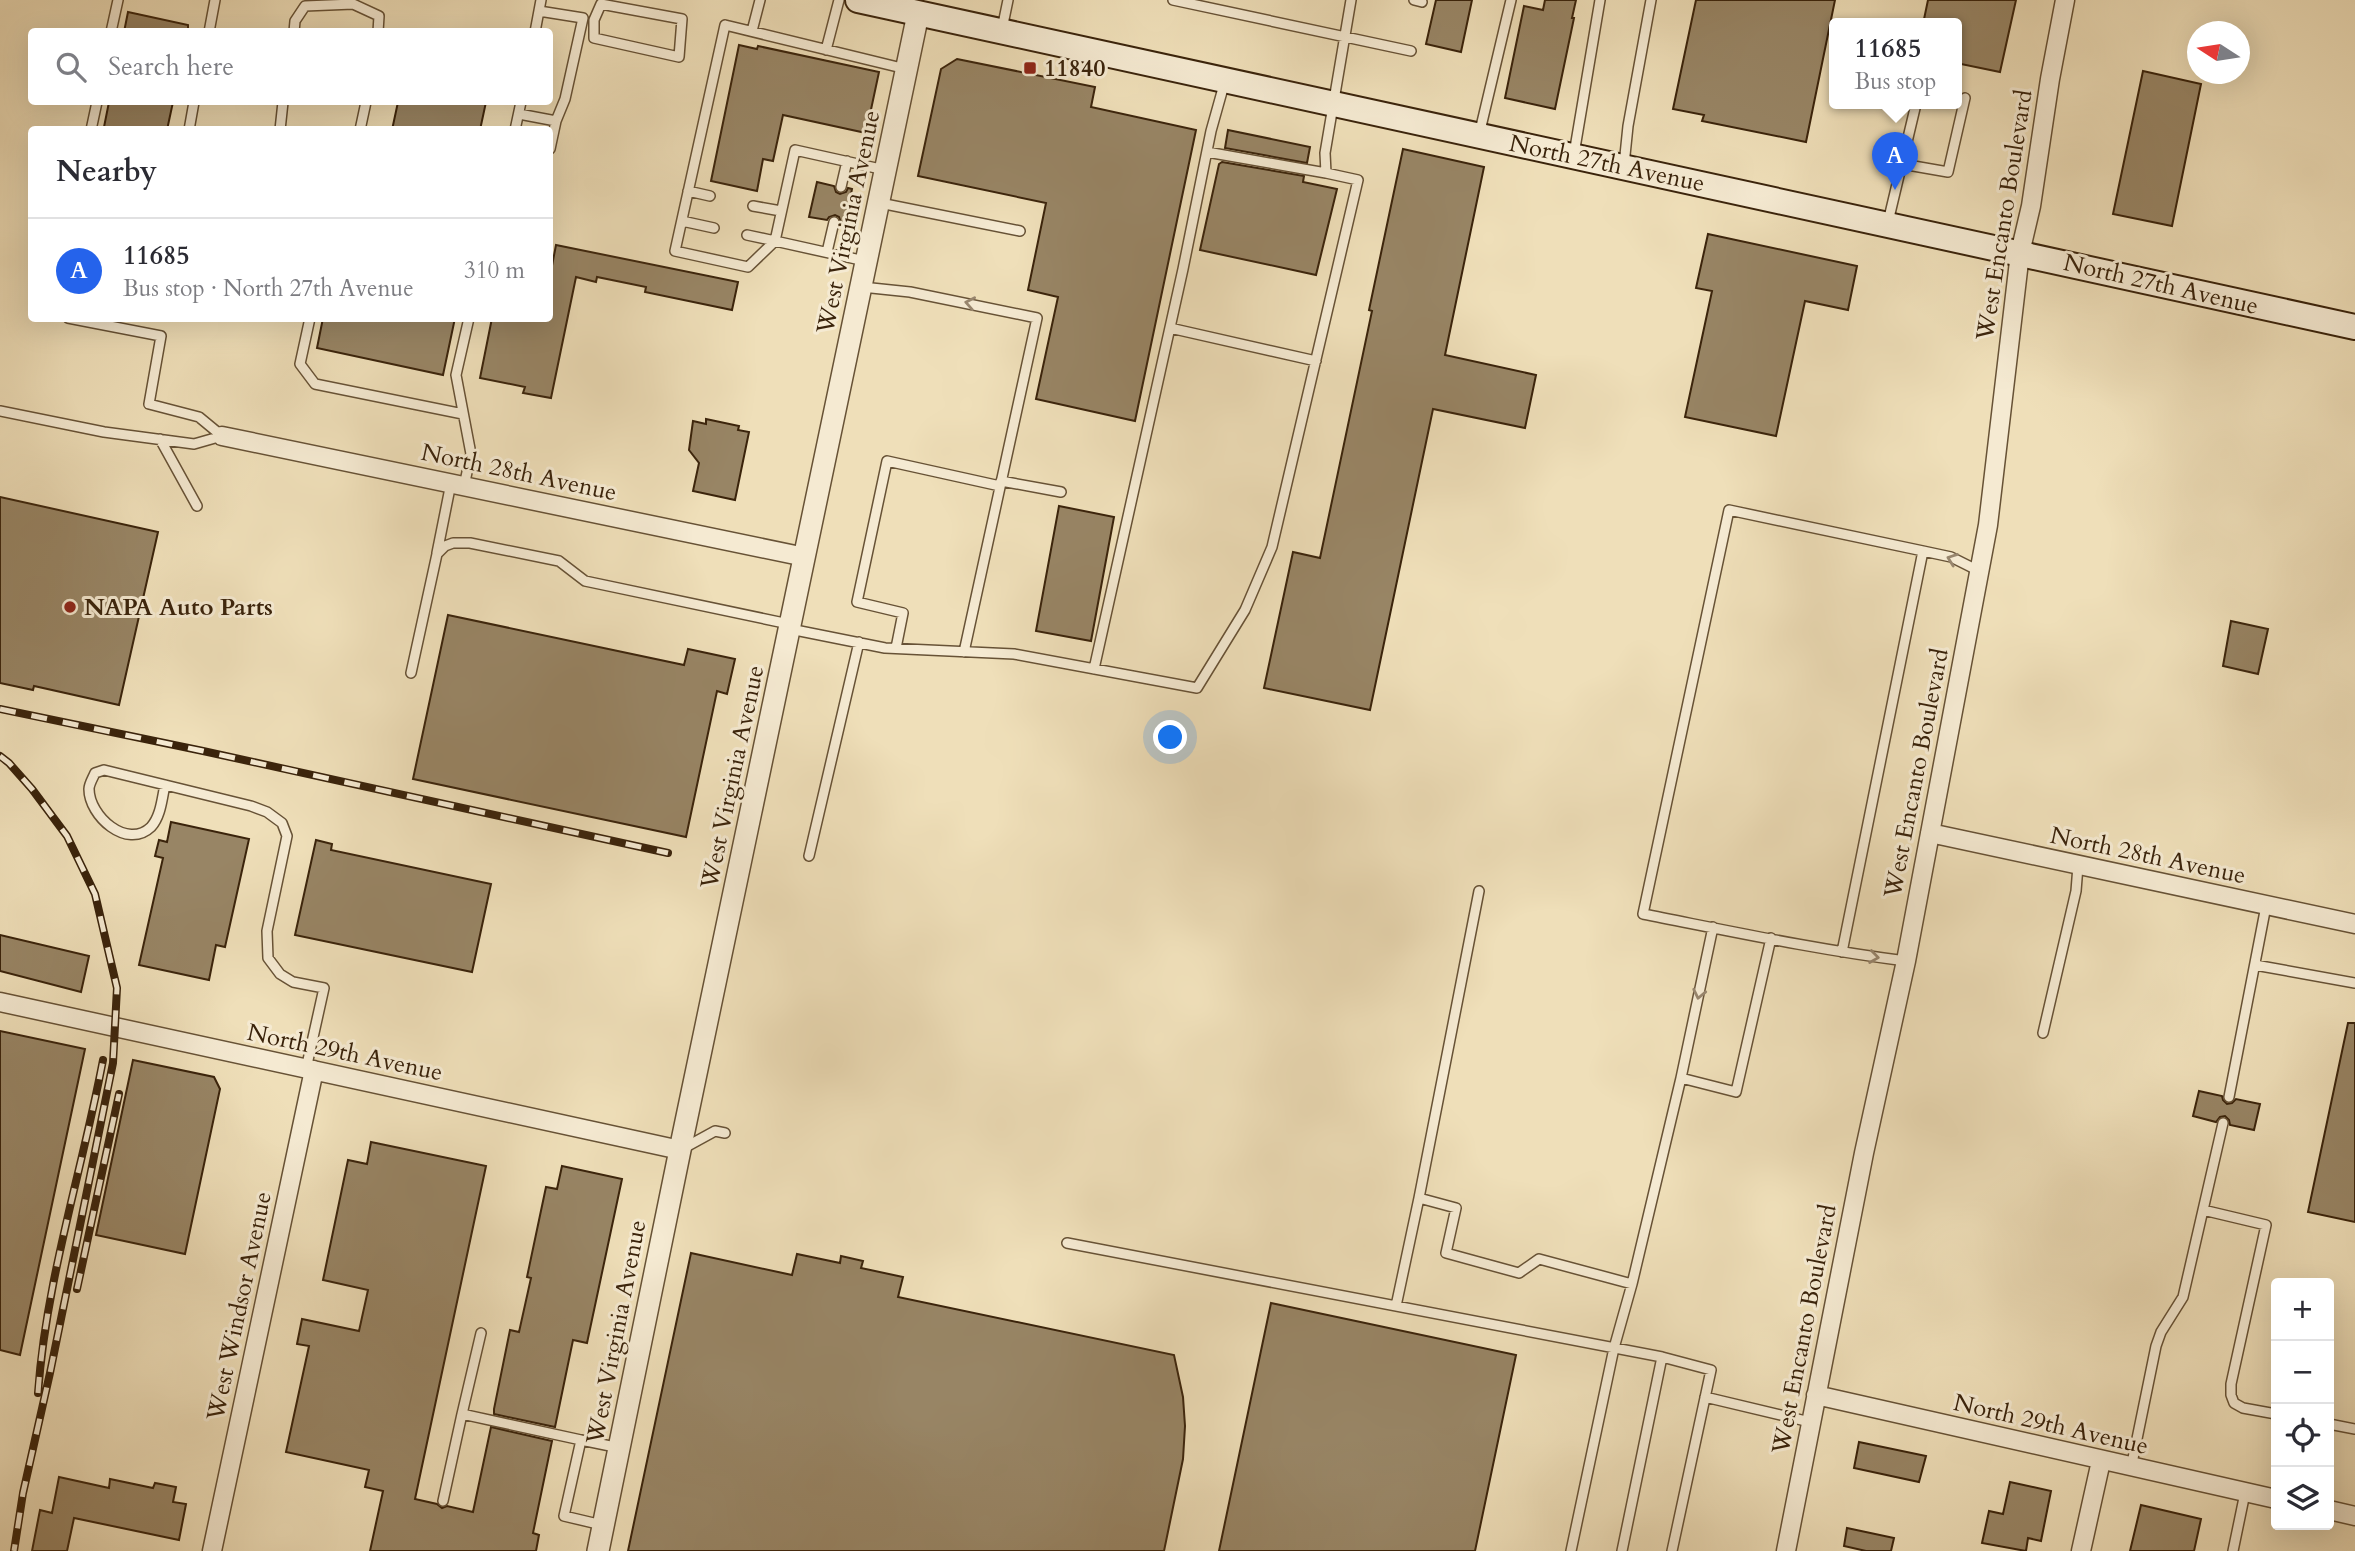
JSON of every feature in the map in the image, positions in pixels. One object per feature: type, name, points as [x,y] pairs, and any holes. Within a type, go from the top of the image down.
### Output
[{"type":"main road","name":"North 27th Avenue","points":[[858,0],[889,3],[918,14],[2355,327]]},
{"type":"street","name":"West Encanto Boulevard","points":[[1786,1551],[1864,1153],[1906,961],[1979,571],[1991,504],[2020,253],[2031,206],[2065,0]]},
{"type":"street","name":"West Virginia Avenue","points":[[598,1551],[918,14]]},
{"type":"street","name":"North 28th Avenue","points":[[222,436],[805,557]]},
{"type":"street","name":"North 28th Avenue","points":[[1930,833],[2355,924]]},
{"type":"street","name":"North 29th Avenue","points":[[0,1002],[680,1150]]},
{"type":"street","name":"West Windsor Avenue","points":[[212,1551],[310,1069]]},
{"type":"street","name":"North 29th Avenue","points":[[1816,1395],[2271,1498]]},
{"type":"street","points":[[2081,1551],[2101,1461]]},
{"type":"street","points":[[2334,1511],[2355,1515]]},
{"type":"lane","points":[[112,28],[117,0]]},
{"type":"lane","points":[[210,28],[215,0]]},
{"type":"lane","points":[[536,28],[541,0]]},
{"type":"lane","points":[[752,32],[760,0]]},
{"type":"lane","points":[[826,50],[839,0]]},
{"type":"lane","points":[[1001,31],[1008,0]]},
{"type":"lane","points":[[1173,0],[1411,51]]},
{"type":"lane","points":[[1326,173],[1325,153],[1332,103],[1351,0]]},
{"type":"lane","points":[[1479,135],[1511,0]]},
{"type":"lane","points":[[1574,156],[1600,0]]},
{"type":"lane","points":[[1624,167],[1628,125],[1651,0]]},
{"type":"lane","points":[[294,28],[305,6],[353,4],[379,16],[378,28]]},
{"type":"lane","points":[[601,4],[682,19],[679,57],[594,38],[594,20],[601,4]]},
{"type":"lane","points":[[539,11],[594,20]]},
{"type":"lane","points":[[553,135],[565,99],[583,18]]},
{"type":"lane","points":[[885,170],[795,150],[775,241],[748,267],[675,251],[725,25],[906,69]]},
{"type":"lane","points":[[1094,669],[1206,152],[1225,80]]},
{"type":"lane","points":[[1902,164],[1948,172],[1965,98]]},
{"type":"lane","points":[[92,126],[96,105]]},
{"type":"lane","points":[[189,126],[193,105]]},
{"type":"lane","points":[[281,126],[284,105]]},
{"type":"lane","points":[[361,126],[365,105]]},
{"type":"lane","points":[[516,126],[520,105]]},
{"type":"lane","points":[[1888,224],[1915,109]]},
{"type":"lane","points":[[519,114],[556,121]]},
{"type":"lane","points":[[437,554],[453,543],[470,543],[559,561],[585,581],[859,642],[896,648],[1014,654],[1197,688],[1245,610],[1272,547],[1358,180],[1206,152]]},
{"type":"lane","points":[[841,187],[847,161]]},
{"type":"lane","points":[[688,191],[710,196]]},
{"type":"lane","points":[[878,202],[1020,231]]},
{"type":"lane","points":[[753,205],[781,211]]},
{"type":"lane","points":[[682,221],[715,228]]},
{"type":"lane","points":[[827,252],[834,222]]},
{"type":"lane","points":[[747,234],[866,261]]},
{"type":"lane","points":[[861,286],[910,292],[1037,317],[964,652]]},
{"type":"lane","points":[[89,322],[161,336],[149,404],[199,417],[222,436]]},
{"type":"lane","points":[[309,322],[300,363],[315,384],[463,414]]},
{"type":"lane","points":[[411,673],[437,554],[458,485],[471,454],[456,375],[468,322]]},
{"type":"lane","points":[[1170,328],[1316,361]]},
{"type":"lane","points":[[0,411],[104,432],[194,444],[222,436]]},
{"type":"lane","points":[[160,439],[197,506]]},
{"type":"lane","points":[[896,648],[903,612],[857,602],[887,461],[1061,492]]},
{"type":"lane","points":[[1906,961],[1643,914],[1729,510],[1951,557],[1979,571]]},
{"type":"lane","points":[[1842,951],[1923,551]]},
{"type":"lane","points":[[809,856],[859,642]]},
{"type":"lane","points":[[165,785],[159,815],[152,826],[134,835],[107,825],[93,803],[88,788],[95,773],[104,770],[251,806],[267,812],[282,823],[287,836],[267,931],[268,958],[280,974],[293,982],[324,988],[310,1069]]},
{"type":"lane","points":[[2043,1033],[2076,891],[2078,866]]},
{"type":"lane","points":[[1396,1306],[1479,891]]},
{"type":"lane","points":[[2229,1097],[2266,906]]},
{"type":"lane","points":[[1571,1551],[1614,1348],[1682,1078],[1713,927]]},
{"type":"lane","points":[[1682,1078],[1736,1092],[1771,938]]},
{"type":"lane","points":[[2255,965],[2355,983]]},
{"type":"lane","points":[[2131,1468],[2156,1346],[2161,1332],[2183,1297],[2223,1123]]},
{"type":"lane","points":[[680,1150],[715,1131],[725,1133]]},
{"type":"lane","points":[[1419,1198],[1456,1208],[1446,1254],[1519,1273],[1539,1259],[1632,1284]]},
{"type":"lane","points":[[2203,1210],[2266,1225],[2231,1384],[2231,1395],[2234,1403],[2243,1408],[2271,1413]]},
{"type":"lane","points":[[1067,1243],[1662,1357],[1711,1370],[1672,1551]]},
{"type":"lane","points":[[443,1501],[481,1333]]},
{"type":"lane","points":[[1622,1551],[1662,1357]]},
{"type":"lane","points":[[1705,1397],[1810,1422]]},
{"type":"lane","points":[[462,1414],[620,1448]]},
{"type":"lane","points":[[2334,1425],[2355,1429]]},
{"type":"lane","points":[[581,1440],[564,1516],[604,1525]]},
{"type":"lane","points":[[2233,1551],[2245,1493]]},
{"type":"building","points":[[1436,0],[1472,0],[1461,52],[1426,44]]},
{"type":"building","points":[[1545,0],[1576,0],[1555,109],[1505,98],[1524,6],[1543,10]]},
{"type":"building","points":[[1696,0],[1835,0],[1831,18],[1829,18],[1806,142],[1702,121],[1704,115],[1673,109]]},
{"type":"building","points":[[1928,0],[2016,0],[2000,72],[1962,64],[1962,18],[1924,18]]},
{"type":"building","points":[[128,12],[188,25],[188,28],[125,28]]},
{"type":"building","points":[[739,45],[757,49],[758,46],[879,72],[866,133],[783,115],[773,161],[763,159],[757,191],[711,181]]},
{"type":"building","points":[[957,59],[1095,87],[1091,107],[1196,130],[1135,421],[1036,399],[1058,297],[1028,290],[1046,203],[918,176],[941,69]]},
{"type":"building","points":[[2143,71],[2187,81],[2187,84],[2201,84],[2172,226],[2113,214]]},
{"type":"building","points":[[108,105],[172,105],[168,126],[104,126]]},
{"type":"building","points":[[397,105],[485,105],[481,126],[393,126]]},
{"type":"building","points":[[1228,130],[1310,147],[1307,163],[1225,148]]},
{"type":"building","points":[[1403,149],[1484,167],[1445,355],[1536,375],[1525,428],[1433,409],[1370,710],[1264,688],[1293,552],[1320,558]]},
{"type":"building","points":[[1222,162],[1304,176],[1303,182],[1337,189],[1316,275],[1200,250],[1219,164]]},
{"type":"building","points":[[817,182],[834,186],[840,194],[848,188],[852,189],[845,224],[835,215],[827,220],[809,217]]},
{"type":"building","points":[[1708,234],[1857,266],[1848,310],[1805,301],[1776,436],[1685,417],[1712,291],[1696,288]]},
{"type":"building","points":[[556,245],[738,282],[732,310],[645,292],[646,287],[597,277],[596,282],[576,277],[551,398],[523,393],[525,387],[480,378],[491,322],[553,322],[553,260]]},
{"type":"building","points":[[322,322],[454,322],[443,375],[317,348]]},
{"type":"building","points":[[706,419],[739,426],[738,430],[749,432],[735,500],[693,491],[699,463],[689,450],[693,421],[706,424]]},
{"type":"building","name":"NAPA Auto Parts","points":[[0,497],[158,532],[119,705],[34,686],[33,690],[0,683]]},
{"type":"building","points":[[1059,506],[1114,517],[1091,641],[1036,631]]},
{"type":"building","points":[[448,615],[684,665],[688,649],[735,659],[727,694],[717,691],[686,837],[413,779]]},
{"type":"building","points":[[2231,621],[2268,629],[2258,674],[2223,666]]},
{"type":"building","points":[[171,822],[249,839],[225,947],[216,945],[209,980],[139,965],[163,858],[155,856],[159,840],[167,842]]},
{"type":"building","points":[[316,840],[332,844],[331,850],[491,884],[472,972],[295,935]]},
{"type":"building","points":[[0,935],[89,956],[81,992],[0,971]]},
{"type":"building","points":[[2348,1023],[2355,1023],[2355,1222],[2308,1212]]},
{"type":"building","points":[[0,1031],[85,1049],[20,1355],[0,1350]]},
{"type":"building","points":[[133,1060],[214,1077],[220,1089],[185,1254],[96,1235]]},
{"type":"building","points":[[2199,1091],[2222,1096],[2227,1104],[2236,1099],[2260,1104],[2254,1130],[2230,1125],[2225,1116],[2216,1122],[2193,1116]]},
{"type":"building","points":[[371,1142],[486,1166],[415,1499],[437,1504],[442,1508],[447,1506],[473,1512],[491,1427],[552,1441],[533,1533],[539,1535],[536,1551],[370,1551],[383,1491],[365,1487],[369,1470],[286,1452],[309,1346],[297,1344],[302,1319],[359,1331],[368,1290],[323,1280],[348,1160],[367,1164]]},
{"type":"building","points":[[562,1166],[622,1179],[587,1343],[573,1340],[555,1427],[494,1414],[494,1409],[510,1330],[519,1332],[531,1278],[527,1277],[546,1187],[557,1189]]},
{"type":"building","points":[[691,1253],[792,1275],[797,1254],[840,1263],[841,1256],[863,1261],[861,1268],[903,1277],[898,1297],[1174,1355],[1183,1397],[1185,1426],[1183,1459],[1164,1551],[628,1551]]},
{"type":"building","points":[[1271,1303],[1516,1355],[1475,1551],[1219,1551]]},
{"type":"building","points":[[1859,1442],[1926,1456],[1919,1482],[1854,1468]]},
{"type":"building","points":[[59,1477],[109,1488],[110,1479],[153,1488],[155,1483],[176,1487],[173,1502],[186,1504],[179,1540],[74,1518],[67,1551],[32,1551],[40,1510],[52,1513]]},
{"type":"building","points":[[2010,1482],[2051,1491],[2041,1541],[2028,1538],[2026,1551],[1982,1543],[1989,1511],[2003,1514]]},
{"type":"building","points":[[2141,1505],[2201,1519],[2194,1551],[2130,1551]]},
{"type":"building","points":[[1847,1528],[1894,1538],[1891,1551],[1866,1551],[1844,1546]]},
{"type":"railway","points":[[0,709],[668,853]]},
{"type":"railway","points":[[0,756],[32,789],[67,836],[95,894],[117,988],[113,1063],[23,1493],[14,1551]]},
{"type":"railway","points":[[38,1393],[42,1351],[57,1267],[103,1060]]},
{"type":"railway","points":[[77,1289],[119,1094]]},
{"type":"place","name":"11840","points":[[1030,68]]},
{"type":"place","name":"11685","points":[[1895,190]]},
{"type":"place","name":"NAPA Auto Parts","points":[[70,607]]}]
